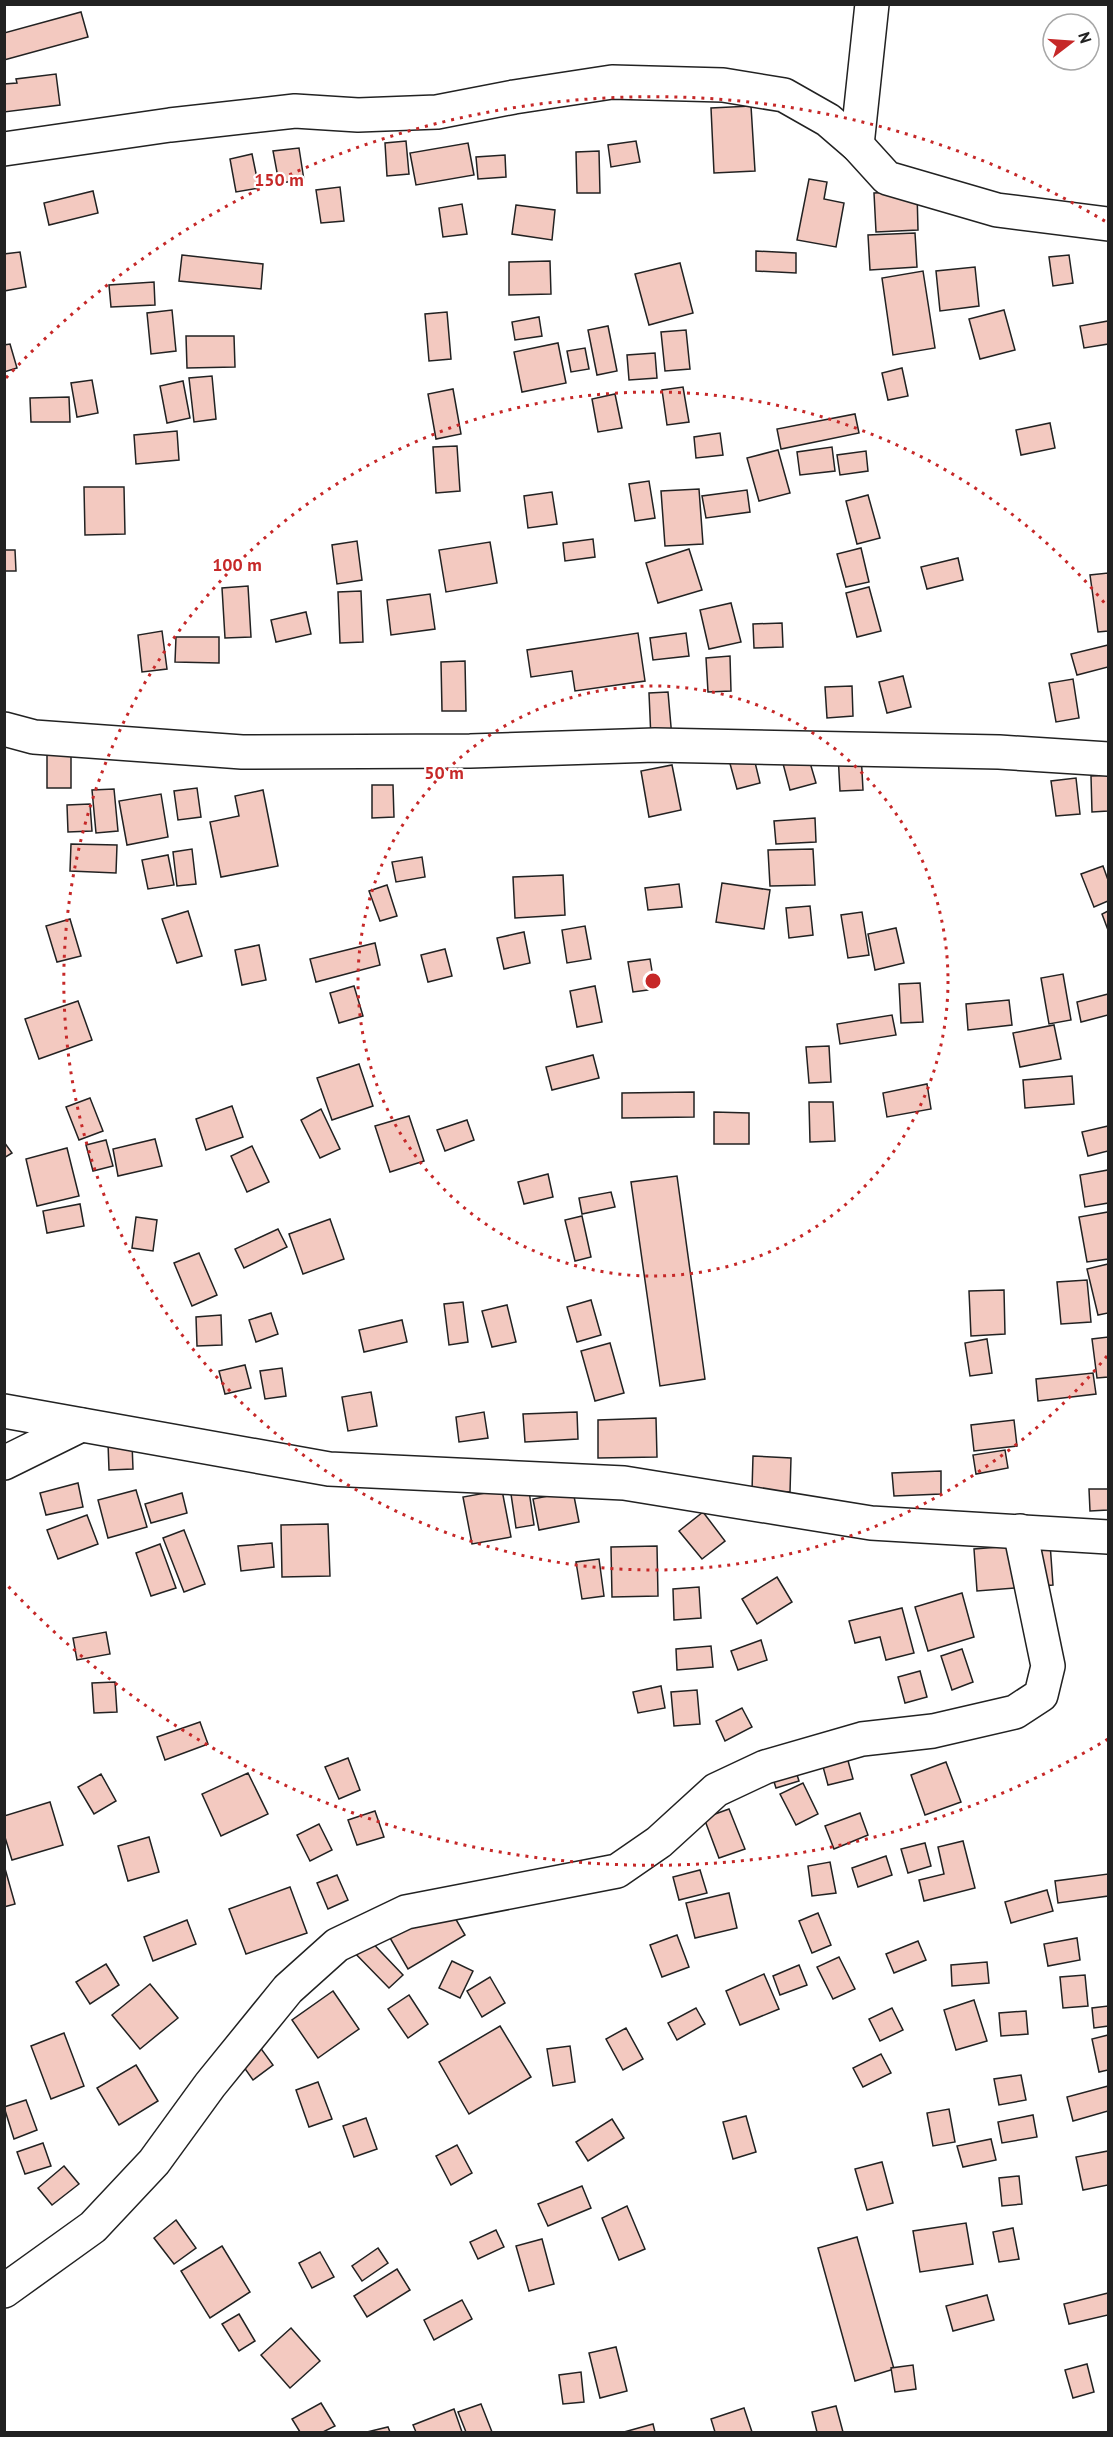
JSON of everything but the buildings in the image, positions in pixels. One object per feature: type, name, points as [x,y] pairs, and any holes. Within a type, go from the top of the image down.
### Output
[{"type":"street","points":[[857,144],[872,4]]},
{"type":"street","points":[[4,148],[170,125],[295,111],[358,115],[437,112],[612,82],[723,85],[784,94],[828,120],[857,144],[887,178],[997,210],[1108,224]]},
{"type":"street","points":[[4,729],[34,737],[242,752],[470,751],[655,745],[999,752],[1108,759]]},
{"type":"street","points":[[4,1411],[329,1469],[624,1483],[871,1523],[1108,1537]]},
{"type":"street","points":[[4,1463],[81,1425]]},
{"type":"street","points":[[4,2291],[93,2227],[154,2162],[210,2085],[288,1989],[337,1945],[406,1912],[617,1871],[659,1842],[716,1790],[765,1767],[862,1739],[933,1731],[1015,1712],[1041,1695],[1048,1666],[1020,1531]]}]
